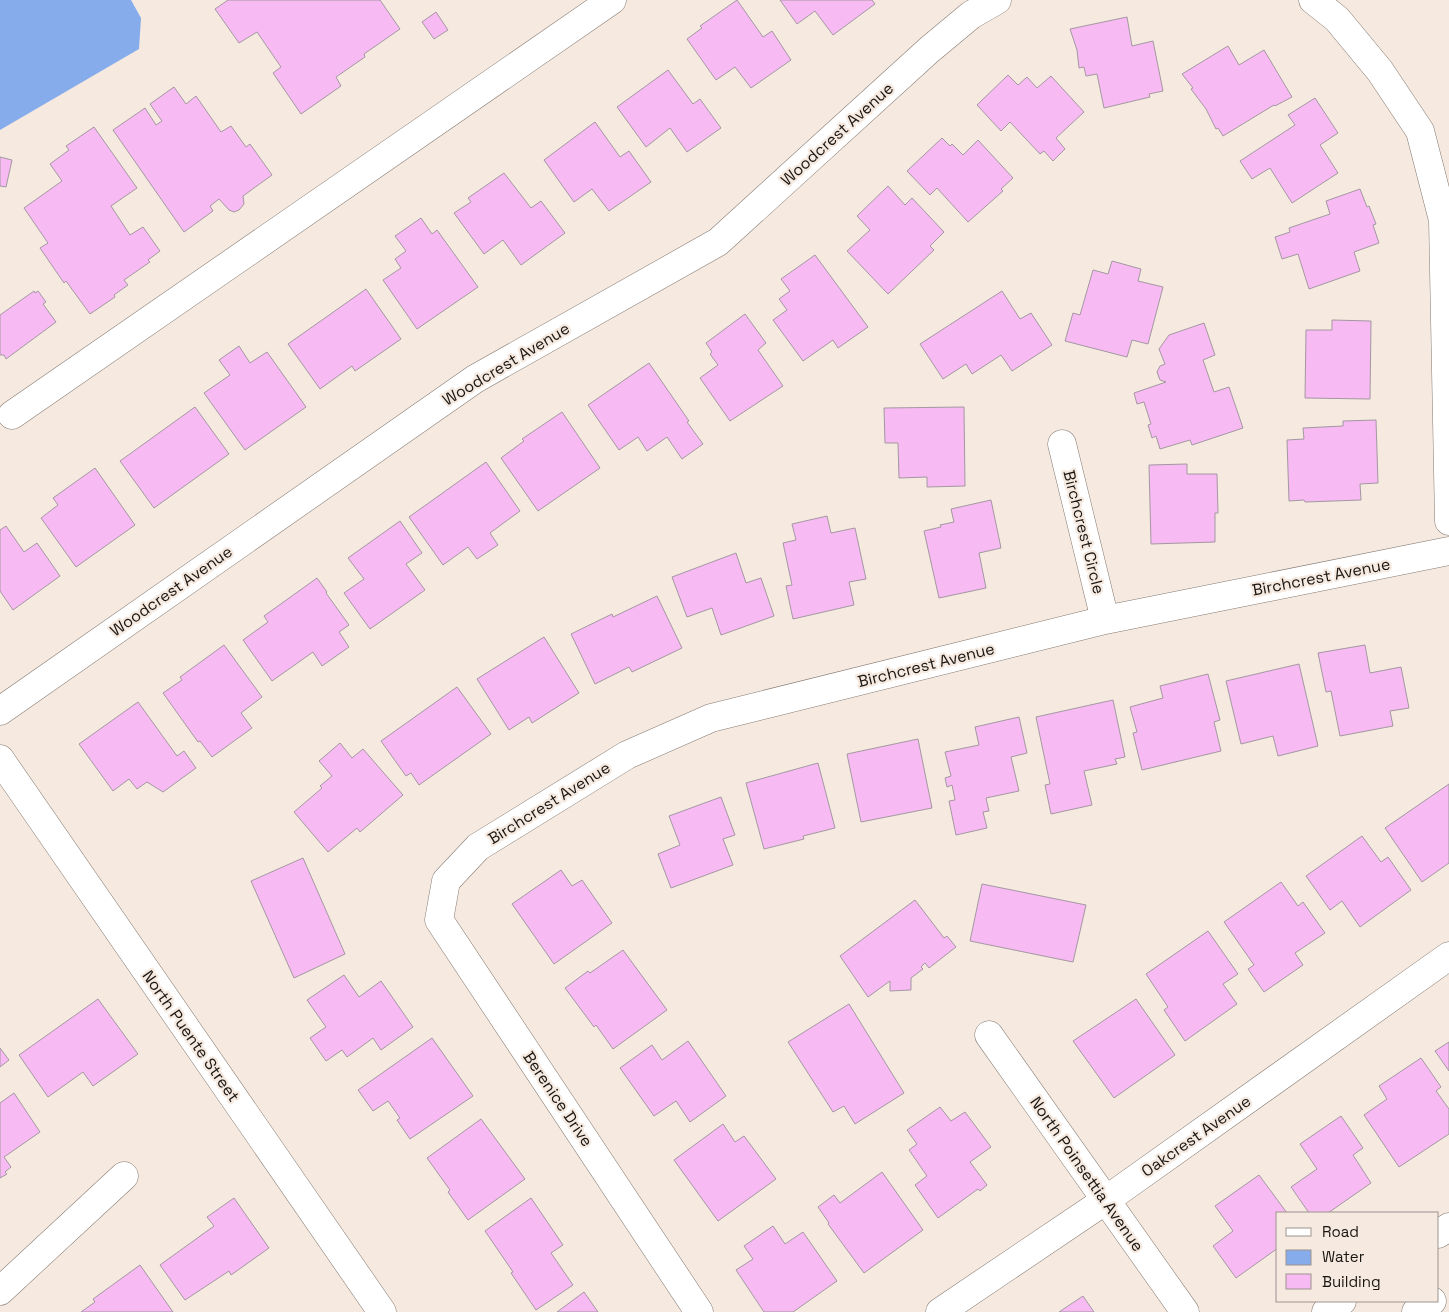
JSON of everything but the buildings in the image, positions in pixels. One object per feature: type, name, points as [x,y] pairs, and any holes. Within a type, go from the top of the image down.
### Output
[{"type":"street","points":[[4,420],[612,0]]},
{"type":"street","name":"Woodcrest Avenue","points":[[0,711],[475,379],[718,242],[929,50],[971,15],[997,0]]},
{"type":"street","points":[[1313,0],[1337,18],[1380,71],[1420,131],[1443,220],[1449,521]]},
{"type":"street","name":"Birchcrest Circle","points":[[1062,444],[1105,620]]},
{"type":"street","name":"Birchcrest Avenue","points":[[446,881],[478,847],[627,755],[711,718],[1105,620],[1449,551]]},
{"type":"street","name":"North Puente Street","points":[[0,760],[382,1312]]},
{"type":"street","name":"Berenice Drive","points":[[446,881],[439,920],[699,1312]]},
{"type":"street","name":"Oakcrest Avenue","points":[[940,1312],[1106,1200],[1449,956]]},
{"type":"street","name":"North Poinsettia Avenue","points":[[989,1035],[1185,1312]]},
{"type":"street","points":[[0,1292],[124,1176]]},
{"type":"street","points":[[1326,1312],[1341,1302]]},
{"type":"street","points":[[1416,1312],[1431,1302]]},
{"type":"water","points":[[0,0],[131,0],[141,18],[139,49],[0,130]]}]
